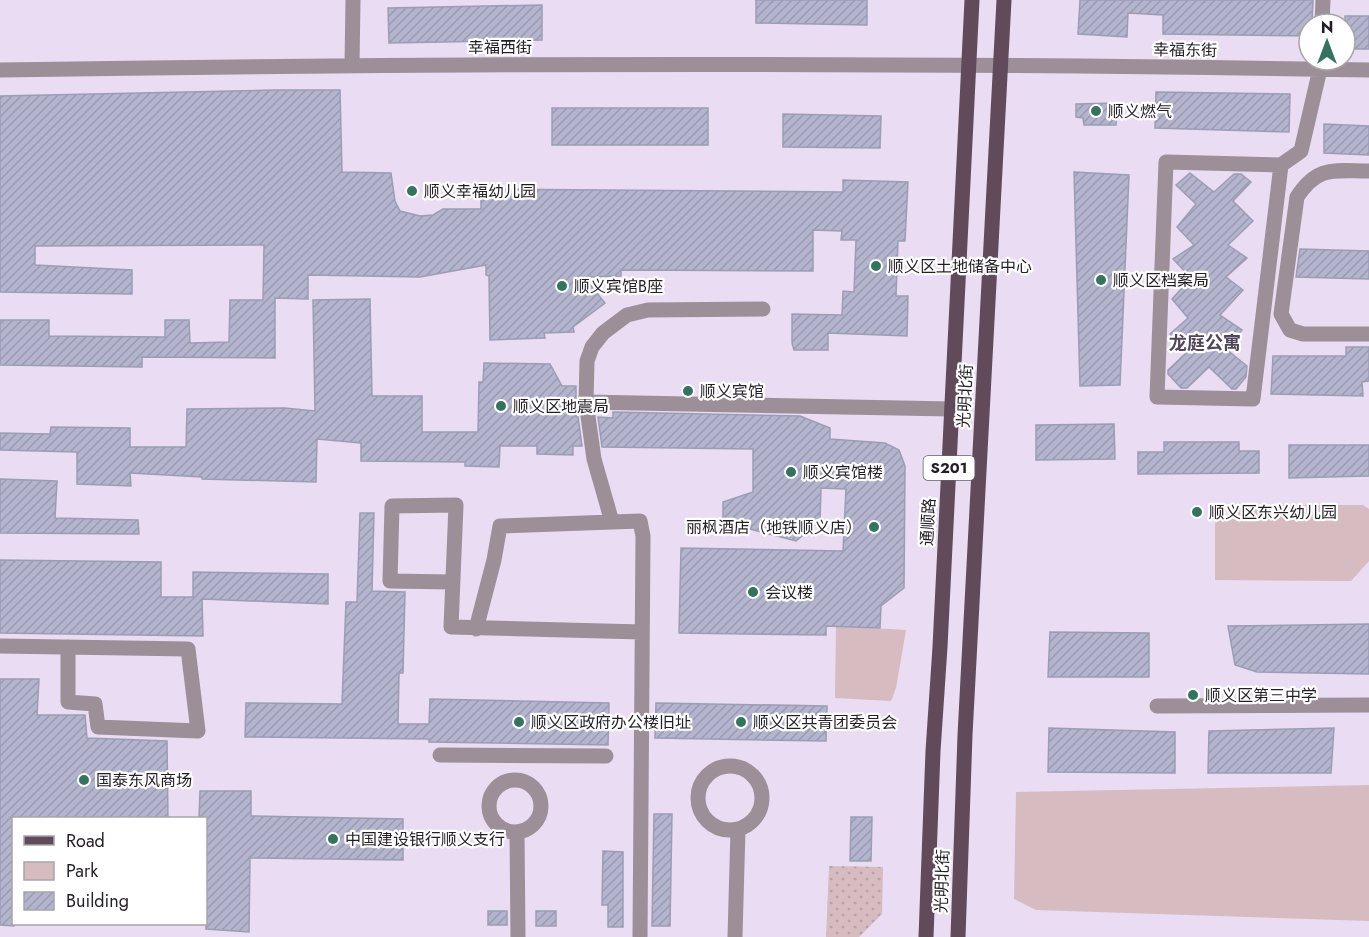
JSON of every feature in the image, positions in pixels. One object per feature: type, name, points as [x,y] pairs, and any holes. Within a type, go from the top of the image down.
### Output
[{"type":"main road","name":"通顺路","points":[[926,937],[933,750],[972,0]]},
{"type":"main road","name":"光明北街","points":[[958,937],[965,735],[1004,0]]},
{"type":"street","points":[[352,65],[353,0]]},
{"type":"street","name":"幸福西街","points":[[0,70],[352,65],[1000,66]]},
{"type":"street","name":"幸福东街","points":[[1000,66],[1297,65]]},
{"type":"street","points":[[1281,165],[1253,399],[1157,397],[1166,162],[1281,165],[1301,151],[1318,72]]},
{"type":"street","points":[[1369,171],[1324,172],[1307,182],[1297,197],[1281,314],[1290,330],[1303,334],[1369,334]]},
{"type":"street","points":[[612,522],[594,459],[586,402],[587,361],[592,347],[603,333],[627,315],[648,309],[763,309]]},
{"type":"street","points":[[586,402],[951,409]]},
{"type":"street","points":[[452,582],[390,581],[392,506],[456,505],[451,627],[642,633]]},
{"type":"street","points":[[476,628],[494,560],[500,526],[640,521],[643,536],[640,937]]},
{"type":"street","points":[[0,646],[68,647],[188,649],[198,731],[98,727],[95,704],[68,702],[68,647]]},
{"type":"street","points":[[1156,706],[1369,705]]},
{"type":"street","points":[[440,755],[606,756]]},
{"type":"street","points":[[516,756],[517,780]]},
{"type":"street","points":[[722,767],[742,768],[751,774],[758,782],[761,793],[758,813],[751,822],[738,829],[721,828],[712,824],[700,808],[698,798],[705,778],[712,771],[722,767]]},
{"type":"street","points":[[517,780],[525,782],[538,794],[541,810],[538,819],[532,825],[517,832],[501,828],[490,815],[489,806],[490,798],[501,784],[517,780]]},
{"type":"street","points":[[735,937],[738,829]]},
{"type":"street","points":[[517,832],[518,937]]},
{"type":"green space","points":[[1241,505],[1363,505],[1369,509],[1369,561],[1351,581],[1215,580],[1215,523]]},
{"type":"green space","points":[[836,626],[906,630],[896,688],[891,701],[835,698]]},
{"type":"green space","points":[[1369,785],[1369,921],[1036,910],[1014,899],[1016,792]]},
{"type":"green space","points":[[829,866],[883,867],[882,914],[859,937],[826,937]]},
{"type":"building","points":[[756,0],[867,0],[867,25],[756,23]]},
{"type":"building","points":[[1080,0],[1313,0],[1312,12],[1297,12],[1297,36],[1163,34],[1163,15],[1128,13],[1127,37],[1078,34]]},
{"type":"building","points":[[542,5],[542,40],[389,43],[388,8]]},
{"type":"building","points":[[1357,16],[1369,16],[1369,49],[1357,49]]},
{"type":"building","points":[[340,90],[342,172],[391,173],[395,201],[400,211],[420,216],[433,215],[443,209],[481,209],[481,189],[843,192],[843,180],[908,182],[905,241],[898,241],[896,296],[908,296],[907,336],[828,333],[828,350],[794,350],[792,314],[842,315],[843,291],[854,292],[856,240],[841,240],[842,231],[813,230],[813,271],[621,270],[621,276],[584,277],[605,303],[573,327],[574,332],[544,333],[545,338],[490,340],[489,276],[486,275],[486,265],[420,277],[308,275],[308,299],[275,298],[275,358],[142,357],[142,367],[0,365],[0,320],[49,320],[49,336],[165,337],[165,320],[189,320],[190,343],[229,342],[230,300],[263,300],[264,245],[35,246],[35,265],[132,270],[132,294],[0,292],[0,96]]},
{"type":"building","points":[[1156,92],[1290,94],[1289,132],[1155,128]]},
{"type":"building","name":"顺义燃气","points":[[1117,103],[1116,125],[1084,125],[1083,118],[1076,117],[1076,104]]},
{"type":"building","points":[[552,108],[708,108],[708,145],[552,145]]},
{"type":"building","points":[[783,114],[881,116],[880,148],[783,147]]},
{"type":"building","points":[[1324,124],[1369,126],[1369,155],[1324,153]]},
{"type":"building","name":"顺义区档案局","points":[[1074,172],[1129,175],[1120,385],[1080,386]]},
{"type":"building","points":[[1190,173],[1214,192],[1234,174],[1241,174],[1251,182],[1233,201],[1253,221],[1228,245],[1247,258],[1226,277],[1243,290],[1220,315],[1242,330],[1226,349],[1247,366],[1246,377],[1236,389],[1232,389],[1209,367],[1187,388],[1181,388],[1168,374],[1168,370],[1186,353],[1170,334],[1188,318],[1172,299],[1191,278],[1173,259],[1194,245],[1177,227],[1196,204],[1176,185]]},
{"type":"building","points":[[1300,249],[1369,251],[1369,279],[1296,277]]},
{"type":"building","points":[[370,299],[372,396],[422,396],[422,432],[478,432],[479,382],[483,382],[484,363],[550,364],[562,386],[576,386],[576,417],[578,417],[582,446],[573,446],[573,455],[537,454],[537,446],[500,446],[499,467],[465,466],[465,462],[361,461],[361,443],[317,439],[316,482],[202,479],[202,477],[130,473],[131,486],[77,484],[77,452],[0,450],[0,433],[50,434],[51,427],[130,428],[130,447],[186,447],[187,409],[285,408],[315,411],[313,300]]},
{"type":"building","points":[[1346,347],[1369,347],[1369,381],[1362,382],[1363,396],[1271,394],[1273,356],[1346,356]]},
{"type":"building","points":[[613,412],[800,416],[830,428],[830,439],[885,443],[899,450],[905,466],[904,588],[881,606],[880,628],[826,626],[826,635],[679,633],[681,548],[843,551],[846,489],[821,488],[820,521],[796,541],[723,522],[723,502],[753,492],[753,449],[602,447],[598,417],[613,418]]},
{"type":"building","points":[[1114,424],[1115,459],[1036,460],[1036,425]]},
{"type":"building","points":[[1164,442],[1239,442],[1239,451],[1259,451],[1259,473],[1138,474],[1138,452],[1164,452]]},
{"type":"building","points":[[1289,445],[1369,445],[1369,476],[1289,478]]},
{"type":"building","points":[[0,479],[57,481],[55,518],[138,520],[139,534],[0,533]]},
{"type":"building","points":[[360,513],[374,513],[372,591],[405,592],[403,673],[399,673],[398,724],[429,724],[430,699],[609,703],[608,745],[429,742],[429,739],[245,737],[246,703],[342,704],[346,602],[357,602]]},
{"type":"building","points":[[0,560],[161,562],[161,597],[193,597],[193,572],[328,574],[328,604],[202,599],[203,636],[0,633]]},
{"type":"building","points":[[1369,624],[1369,674],[1257,672],[1235,665],[1228,626]]},
{"type":"building","points":[[1050,632],[1149,633],[1149,677],[1048,677]]},
{"type":"building","name":"国泰东风商场","points":[[0,679],[39,679],[37,715],[85,715],[87,738],[167,741],[168,817],[12,817],[12,925],[14,926],[0,925]]},
{"type":"building","name":"顺义区共青团委员会","points":[[656,703],[827,706],[826,741],[655,738]]},
{"type":"building","points":[[1049,728],[1175,732],[1175,773],[1048,772]]},
{"type":"building","points":[[1334,728],[1331,773],[1208,773],[1209,731]]},
{"type":"building","points":[[200,791],[251,791],[251,816],[403,819],[403,860],[250,858],[249,932],[206,929],[207,817],[199,817]]},
{"type":"building","points":[[654,814],[672,814],[670,926],[652,926]]},
{"type":"building","points":[[851,817],[872,817],[871,861],[850,861]]},
{"type":"building","points":[[603,851],[623,852],[623,927],[608,927],[608,905],[602,905]]},
{"type":"building","points":[[488,911],[507,911],[507,925],[488,925]]},
{"type":"building","points":[[536,911],[556,911],[556,926],[536,926]]},
{"type":"place","name":"顺义燃气","points":[[1096,111]]},
{"type":"place","name":"顺义幸福幼儿园","points":[[412,191]]},
{"type":"place","name":"顺义区土地储备中心","points":[[876,266]]},
{"type":"place","name":"顺义区档案局","points":[[1101,280]]},
{"type":"place","name":"顺义宾馆B座","points":[[562,286]]},
{"type":"place","name":"顺义宾馆","points":[[688,391]]},
{"type":"place","name":"顺义区地震局","points":[[501,406]]},
{"type":"place","name":"顺义宾馆楼","points":[[791,472]]},
{"type":"place","name":"顺义区东兴幼儿园","points":[[1197,512]]},
{"type":"place","name":"丽枫酒店（地铁顺义店）","points":[[874,527]]},
{"type":"place","name":"会议楼","points":[[753,592]]},
{"type":"place","name":"顺义区第三中学","points":[[1193,695]]},
{"type":"place","name":"顺义区政府办公楼旧址","points":[[519,722]]},
{"type":"place","name":"顺义区共青团委员会","points":[[741,722]]},
{"type":"place","name":"国泰东风商场","points":[[84,780]]},
{"type":"place","name":"中国建设银行顺义支行","points":[[333,839]]},
{"type":"district","name":"龙庭公寓","points":[[1205,343]]}]
